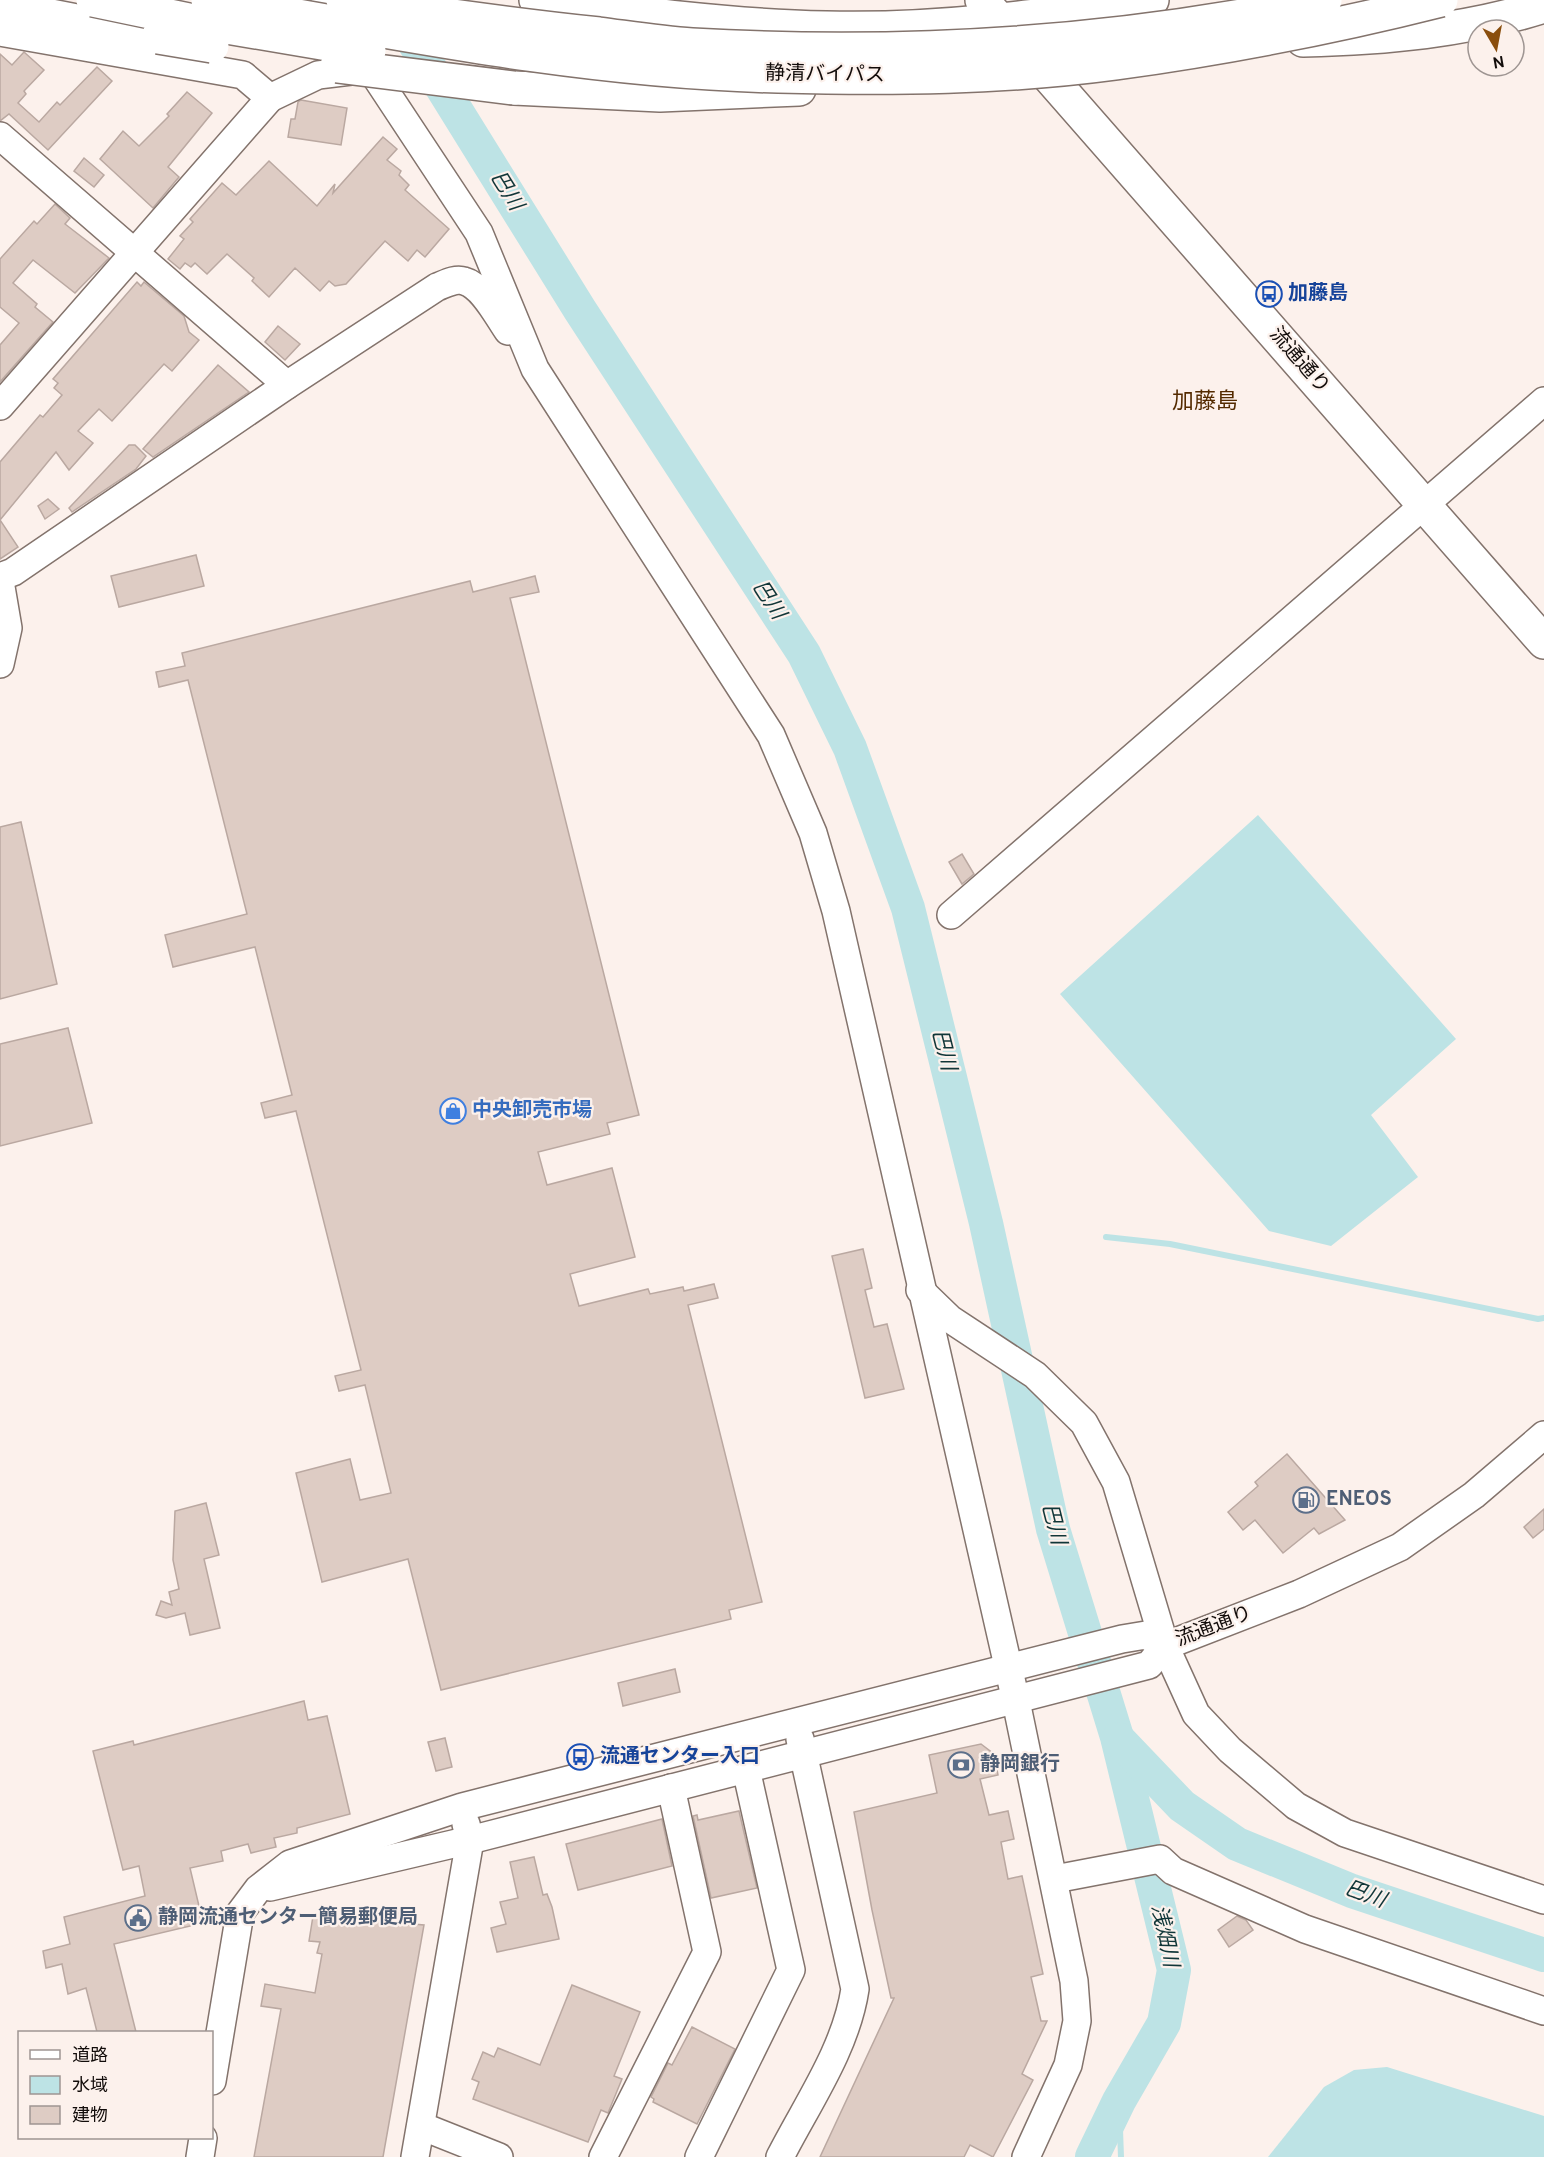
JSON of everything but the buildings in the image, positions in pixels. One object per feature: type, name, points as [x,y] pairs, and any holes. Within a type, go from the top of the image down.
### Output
[{"type":"main road","points":[[93,0],[509,80]]},
{"type":"main road","name":"静清バイパス","points":[[208,0],[527,53],[652,67],[775,76],[863,77],[968,74],[1113,63],[1262,40],[1441,0]]},
{"type":"main road","name":"静清バイパス","points":[[343,0],[486,22],[690,44],[901,50],[1002,45],[1106,36],[1325,0]]},
{"type":"main road","points":[[536,0],[667,17],[826,28],[918,27],[992,10],[1152,0]]},
{"type":"main road","points":[[0,6],[158,37],[298,61],[660,95],[1049,76],[1183,58],[1290,40],[1450,9],[1481,0]]},
{"type":"main road","points":[[1290,40],[1373,38],[1458,28],[1544,6]]},
{"type":"main road","name":"流通通り","points":[[992,10],[1544,642]]},
{"type":"street","points":[[325,0],[479,233],[535,369]]},
{"type":"street","points":[[0,32],[243,75],[270,98]]},
{"type":"street","points":[[0,405],[270,98],[318,75],[369,68]]},
{"type":"street","points":[[0,136],[287,385]]},
{"type":"street","points":[[0,577],[13,572],[417,299],[455,281],[465,281],[478,290],[535,369],[771,735],[813,833],[836,911],[920,1290],[1016,1701],[1055,1879],[1074,1981],[1077,2021],[1068,2065],[1026,2157]]},
{"type":"street","points":[[951,915],[1544,401]]},
{"type":"street","points":[[0,581],[8,628],[1,657]]},
{"type":"street","points":[[920,1290],[950,1319],[1035,1375],[1084,1423],[1116,1482],[1165,1646]]},
{"type":"street","name":"流通通り","points":[[1544,1435],[1474,1495],[1400,1547],[1299,1594],[1165,1646],[1196,1714],[1230,1750],[1296,1806],[1346,1833],[1544,1900]]},
{"type":"street","points":[[213,2074],[233,1942],[240,1912],[258,1889],[290,1864],[462,1807],[1008,1670],[1122,1639],[1146,1635],[1165,1646]]},
{"type":"street","points":[[258,1889],[470,1840],[1132,1670],[1149,1665],[1165,1646]]},
{"type":"street","points":[[780,2157],[841,2040],[851,2014],[855,1989],[796,1723]]},
{"type":"street","points":[[699,2157],[791,1970],[746,1769]]},
{"type":"street","points":[[603,2157],[707,1952],[671,1788]]},
{"type":"street","points":[[415,2157],[470,1840],[462,1807]]},
{"type":"street","points":[[1055,1879],[1160,1859],[1173,1871],[1305,1929],[1544,2011]]},
{"type":"street","points":[[421,2126],[499,2157]]},
{"type":"street","points":[[200,2157],[203,2139]]},
{"type":"water","points":[[1258,815],[1456,1039],[1371,1115],[1418,1177],[1331,1246],[1269,1231],[1060,994]]},
{"type":"water","points":[[1387,2067],[1544,2116],[1544,2157],[1268,2157],[1324,2087],[1354,2070]]},
{"type":"waterway","name":"巴川","points":[[397,15],[580,310],[804,654],[850,748],[908,908],[986,1223],[1053,1529],[1117,1737],[1174,1970],[1164,2023],[1119,2101],[1092,2157]]},
{"type":"waterway","points":[[1106,1237],[1170,1244],[1538,1319],[1544,1318]]},
{"type":"waterway","name":"巴川","points":[[1118,1739],[1182,1806],[1237,1844],[1352,1891],[1544,1955]]},
{"type":"waterway","points":[[1119,2101],[1121,2157]]},
{"type":"place","name":"加藤島","points":[[1269,294]]},
{"type":"place","name":"中央卸売市場","points":[[453,1111]]},
{"type":"place","name":"ENEOS","points":[[1306,1500]]},
{"type":"place","name":"流通センター入口","points":[[580,1757]]},
{"type":"place","name":"静岡銀行","points":[[961,1765]]},
{"type":"place","name":"静岡流通センター簡易郵便局","points":[[138,1918]]},
{"type":"district","name":"加藤島","points":[[1205,402]]},
{"type":"water label","name":"浅畑川","points":[[1164,1936]]}]
